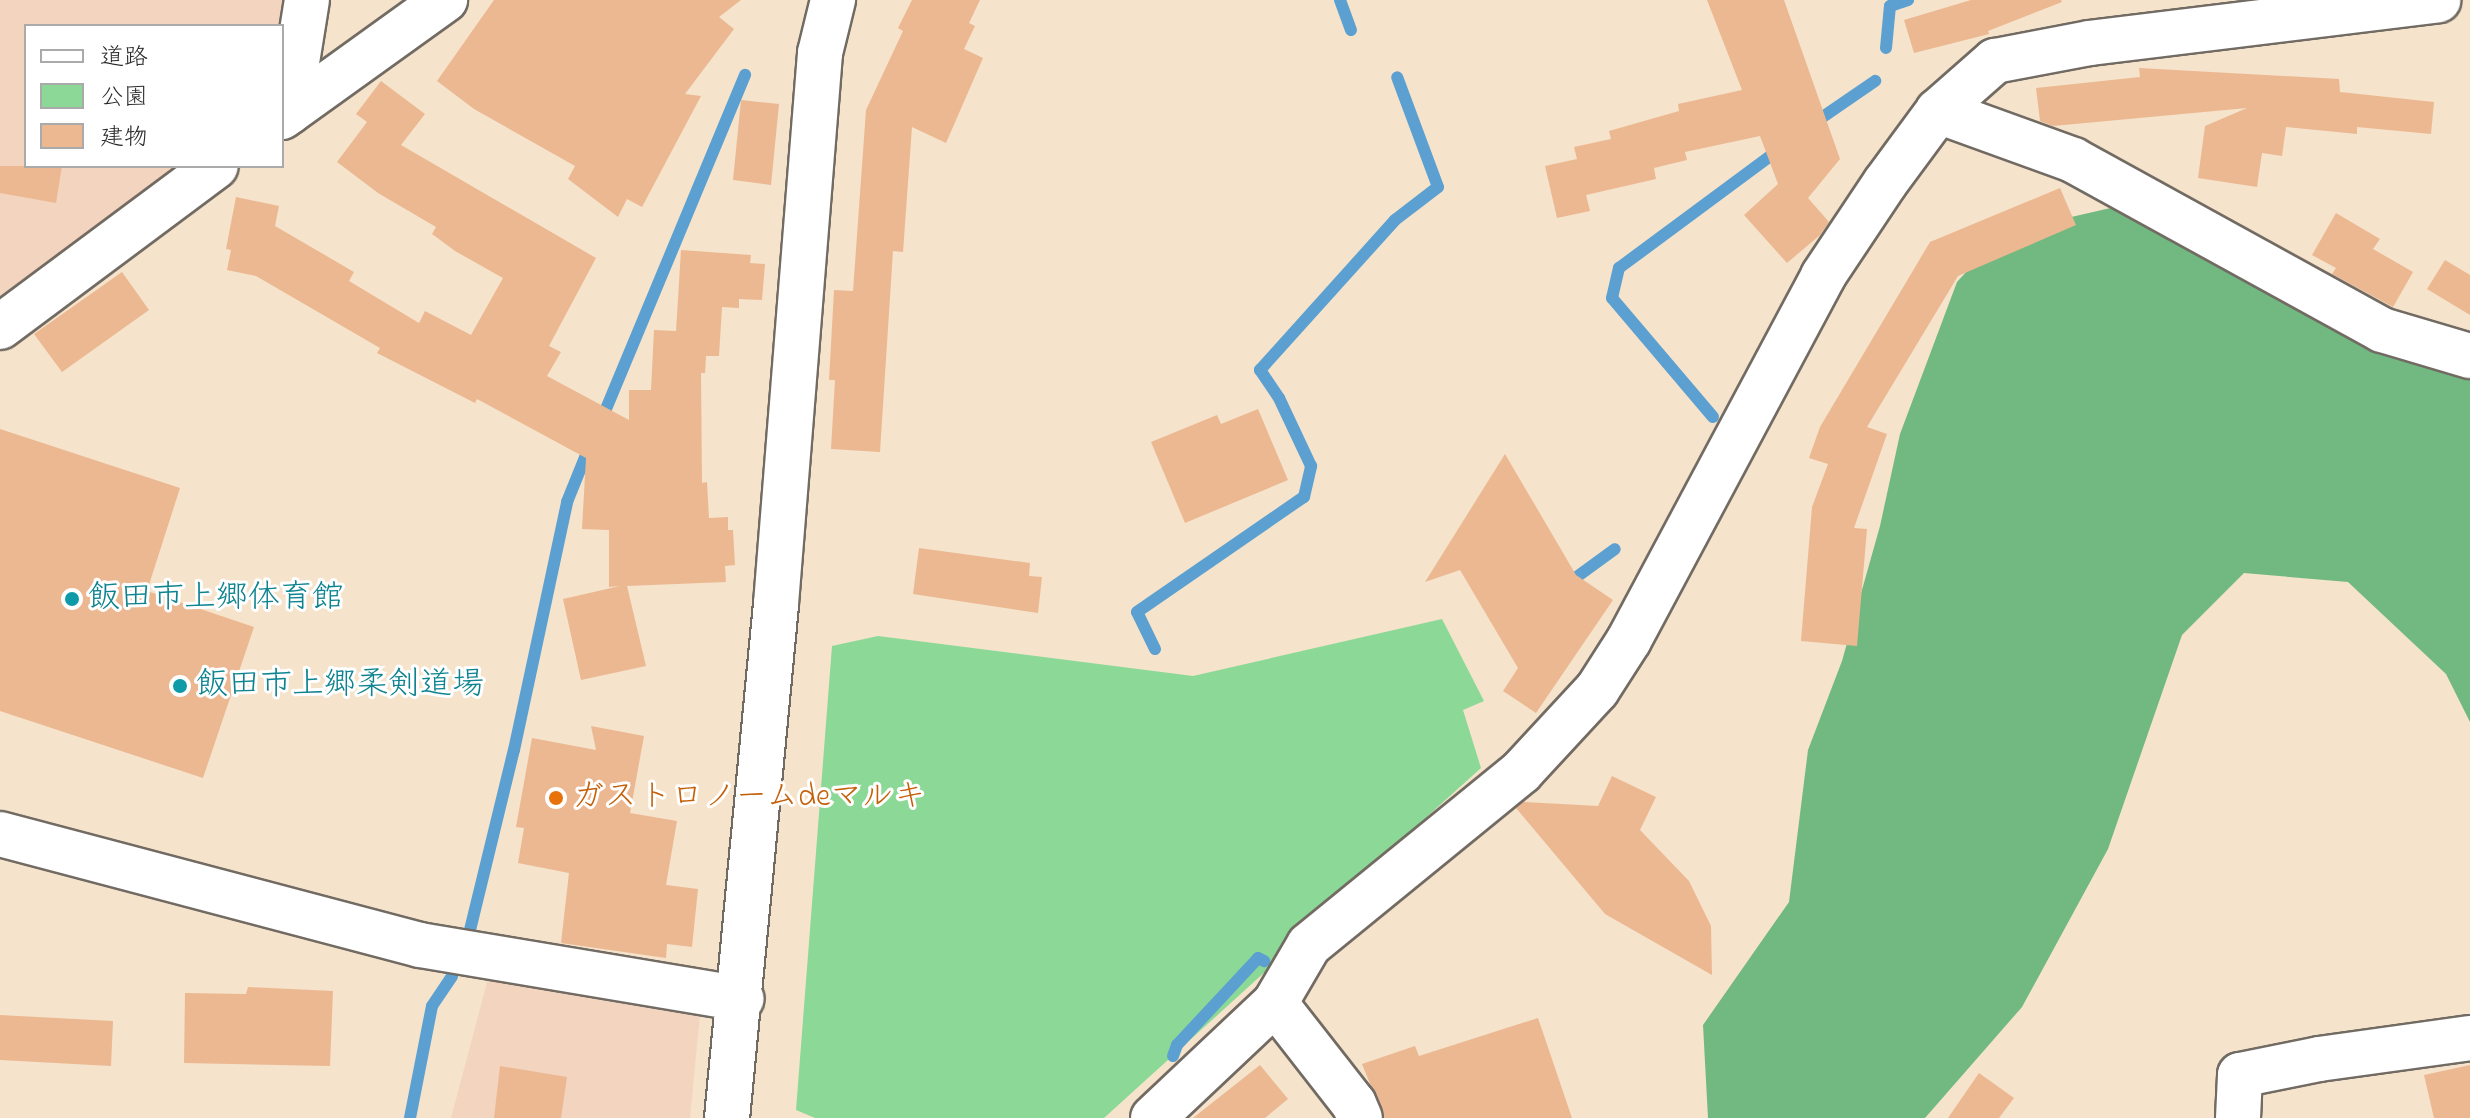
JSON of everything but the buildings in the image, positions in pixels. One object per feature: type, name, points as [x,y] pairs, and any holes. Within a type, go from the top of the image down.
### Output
[{"type":"street","points":[[286,115],[307,0]]},
{"type":"street","points":[[286,115],[445,0]]},
{"type":"street","points":[[727,1118],[741,999],[820,53],[833,0]]},
{"type":"street","points":[[1153,1118],[1275,1003],[1309,945],[1521,772],[1597,690],[1629,640],[1823,276],[1938,111],[1995,61],[2090,43],[2438,0]]},
{"type":"street","points":[[1938,111],[2073,160],[2382,330],[2470,356]]},
{"type":"street","points":[[0,327],[213,168]]},
{"type":"street","points":[[0,834],[420,945],[741,999]]},
{"type":"street","points":[[1275,1003],[1354,1104],[1360,1118]]},
{"type":"street","points":[[2238,1118],[2240,1075],[2319,1059],[2470,1038]]},
{"type":"shaded area","points":[[0,0],[285,0],[280,24],[24,24],[24,168],[181,168],[0,305]]},
{"type":"shaded area","points":[[489,975],[700,1014],[690,1118],[451,1118]]},
{"type":"green space","points":[[2115,207],[2326,324],[2470,380],[2470,722],[2446,674],[2348,582],[2244,573],[2182,635],[2108,849],[2022,1007],[1925,1118],[1708,1118],[1703,1025],[1789,902],[1808,750],[1842,661],[1880,526],[1900,434],[1957,282],[2002,233]]},
{"type":"green space","points":[[1442,619],[1484,701],[1463,710],[1481,768],[1301,930],[1277,961],[1104,1118],[815,1118],[796,1110],[832,646],[878,636],[1193,676]]},
{"type":"waterway","points":[[1340,0],[1351,30]]},
{"type":"waterway","points":[[1886,48],[1890,6],[1908,0]]},
{"type":"waterway","points":[[601,421],[745,75]]},
{"type":"waterway","points":[[1155,649],[1137,612],[1304,497],[1311,466],[1279,398],[1260,370],[1395,220],[1438,187],[1397,77]]},
{"type":"waterway","points":[[1811,125],[1875,81]]},
{"type":"waterway","points":[[1713,417],[1612,298],[1619,268],[1781,148]]},
{"type":"waterway","points":[[470,930],[514,750],[567,502],[590,445]]},
{"type":"waterway","points":[[1567,584],[1615,549]]},
{"type":"waterway","points":[[1173,1056],[1177,1045],[1258,958],[1264,961]]},
{"type":"waterway","points":[[410,1118],[432,1006],[452,976]]},
{"type":"place","name":"飯田市上郷体育館","points":[[72,599]]},
{"type":"place","name":"飯田市上郷柔剣道場","points":[[180,686]]},
{"type":"place","name":"ガストロノームdeマルキ","points":[[556,798]]}]
